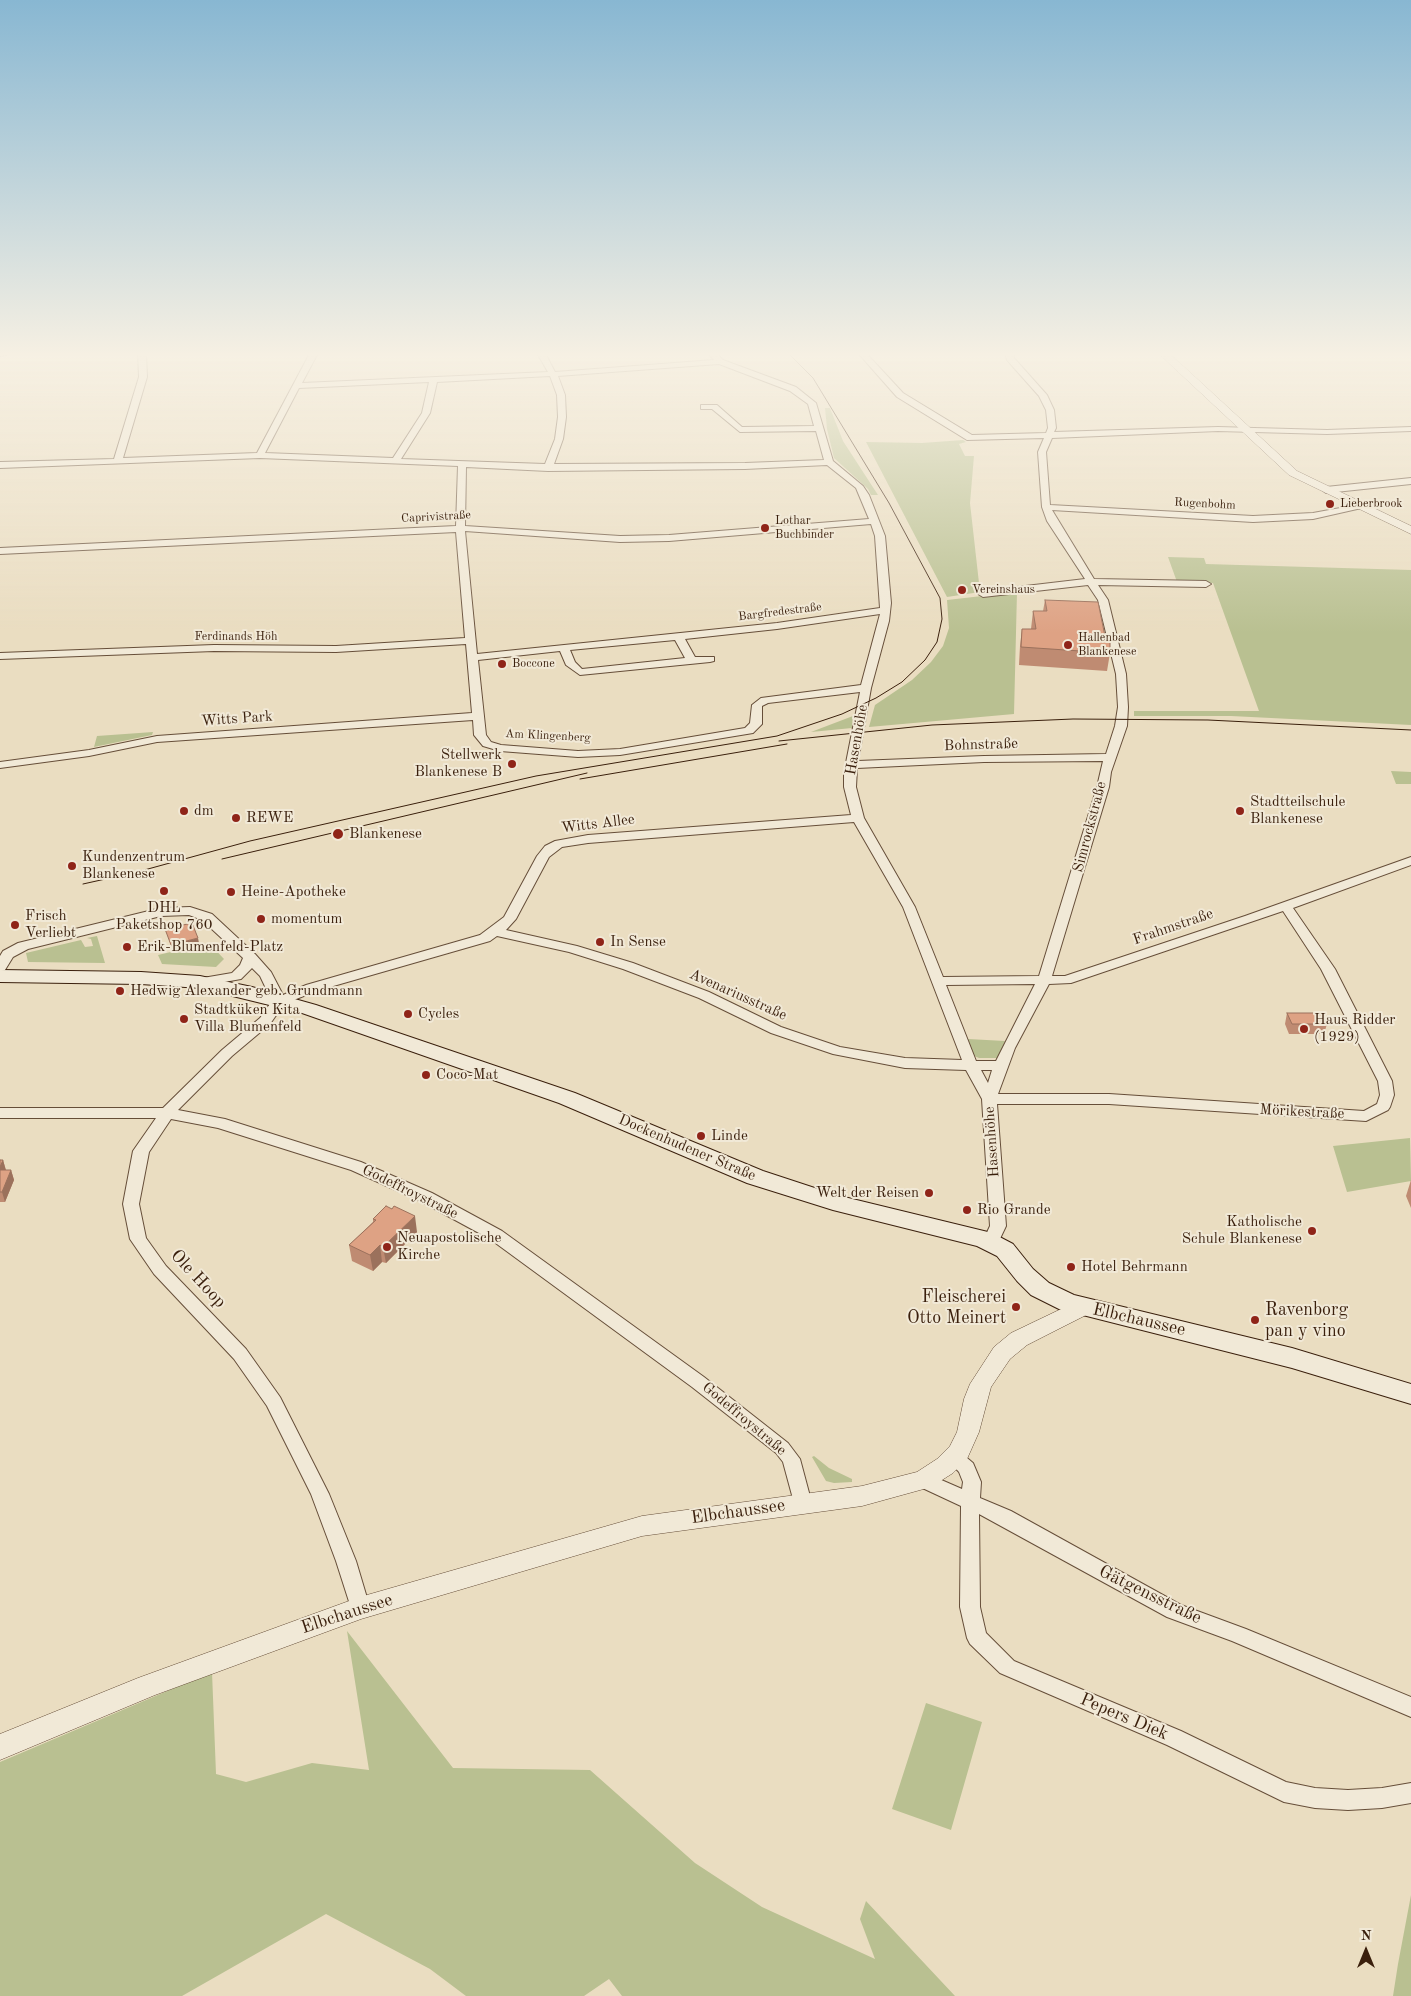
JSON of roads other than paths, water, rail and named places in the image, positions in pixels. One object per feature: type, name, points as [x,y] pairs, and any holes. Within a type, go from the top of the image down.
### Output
[{"type":"main road","points":[[0,976],[141,978],[200,982],[279,1001]]},
{"type":"main road","name":"Dockenhudener Straße","points":[[279,1001],[446,1055],[567,1098],[755,1177],[833,1202],[990,1241],[1005,1250],[1025,1275],[1040,1289],[1055,1298],[1082,1307]]},
{"type":"main road","name":"Elbchaussee","points":[[1082,1307],[1292,1358],[1411,1394]]},
{"type":"street","points":[[118,460],[122,446]]},
{"type":"street","points":[[260,455],[265,446]]},
{"type":"street","points":[[396,460],[405,446]]},
{"type":"street","points":[[548,468],[557,446]]},
{"type":"street","points":[[0,465],[118,460],[237,458],[260,455],[548,468],[745,466],[829,462],[825,446]]},
{"type":"street","name":"Simrockstraße","points":[[989,1099],[1001,1066],[1025,1013],[1044,981],[1103,788],[1104,775],[1112,757],[1121,726],[1123,707],[1121,678],[1108,614],[1103,600],[1052,521],[1046,507],[1042,473],[1042,452],[1045,446]]},
{"type":"street","points":[[1263,446],[1293,473],[1411,530]]},
{"type":"street","name":"Hasenhöhe","points":[[829,462],[859,486],[865,495],[880,536],[886,603],[884,622],[866,688],[849,784],[858,818],[909,908],[939,981],[970,1065],[989,1099],[998,1226],[990,1241]]},
{"type":"street","name":"Am Klingenberg","points":[[462,464],[460,529],[474,656],[478,716],[481,738],[491,746],[563,753],[620,752],[749,731],[756,724],[758,705],[765,700],[866,688]]},
{"type":"street","points":[[1326,490],[1411,481]]},
{"type":"street","name":"Rugenbohm","points":[[1046,507],[1253,519],[1313,516],[1362,507]]},
{"type":"street","name":"Caprivistraße","points":[[0,551],[460,529],[510,529],[620,539],[669,538],[873,521]]},
{"type":"street","points":[[983,594],[1092,582],[1206,584]]},
{"type":"street","name":"Bargfredestraße","points":[[474,656],[783,625],[885,610]]},
{"type":"street","points":[[678,636],[691,660]]},
{"type":"street","name":"Ferdinands Höh","points":[[0,656],[214,648],[336,649],[472,641]]},
{"type":"street","points":[[564,647],[570,663],[580,672],[710,658]]},
{"type":"street","name":"Witts Park","points":[[0,765],[89,753],[157,739],[478,716]]},
{"type":"street","name":"Bohnstraße","points":[[852,765],[984,759],[1112,757]]},
{"type":"street","name":"Witts Allee","points":[[279,1001],[320,986],[473,943],[496,932],[515,912],[543,856],[549,849],[559,844],[588,839],[858,818]]},
{"type":"street","name":"Frahmstraße","points":[[939,981],[1066,980],[1411,861]]},
{"type":"street","name":"Mörikestraße","points":[[989,1099],[1109,1099],[1366,1116],[1383,1107],[1387,1095],[1385,1081],[1314,945],[1285,905]]},
{"type":"street","points":[[0,967],[8,954],[18,948],[152,914],[183,911],[203,915],[250,957],[266,975],[279,1001]]},
{"type":"street","name":"Avenariusstraße","points":[[496,932],[572,949],[628,966],[704,995],[776,1030],[838,1051],[894,1062],[970,1065]]},
{"type":"street","points":[[200,982],[236,976],[246,967],[250,957]]},
{"type":"street","name":"Ole Hoop","points":[[279,1001],[265,1021],[227,1053],[166,1113],[141,1151],[131,1204],[138,1239],[160,1270],[240,1354],[274,1402],[320,1494],[346,1561],[360,1608]]},
{"type":"street","points":[[970,1065],[1001,1066]]},
{"type":"street","name":"Godeffroystraße","points":[[0,1113],[166,1113],[220,1123],[356,1166],[426,1197],[496,1235],[698,1382],[782,1448],[791,1459],[803,1504]]},
{"type":"street","name":"Elbchaussee","points":[[0,1748],[147,1686],[360,1608],[642,1526],[878,1493],[923,1480],[935,1474],[954,1457],[968,1432],[975,1399],[981,1384],[994,1363],[1019,1339],[1082,1307]]},
{"type":"street","points":[[954,1457],[969,1472],[972,1482],[971,1503]]},
{"type":"street","name":"Gätgensstraße","points":[[923,1480],[1004,1518],[1174,1611],[1239,1635],[1411,1707]]},
{"type":"street","name":"Pepers Diek","points":[[971,1503],[969,1522],[970,1607],[977,1638],[1007,1667],[1174,1738],[1284,1792],[1315,1798],[1348,1800],[1382,1798],[1411,1793]]},
{"type":"tram line","points":[[83,884],[137,872],[250,841],[536,776],[777,736],[842,714],[876,698],[902,682],[925,660],[937,642],[942,619],[940,598],[889,503],[854,446]]},
{"type":"tram line","points":[[779,741],[932,725],[1073,719],[1208,720],[1411,730]]},
{"type":"tram line","points":[[580,779],[787,744]]},
{"type":"tram line","points":[[222,859],[587,773]]},
{"type":"place","name":"Lieberbrook","points":[[1330,504]]},
{"type":"place","name":"Lothar Buchbinder","points":[[765,528]]},
{"type":"place","name":"Vereinshaus","points":[[962,590]]},
{"type":"place","name":"Hallenbad Blankenese","points":[[1068,645]]},
{"type":"place","name":"Boccone","points":[[502,664]]},
{"type":"place","name":"Stellwerk Blankenese B","points":[[512,764]]},
{"type":"place","name":"dm","points":[[184,811]]},
{"type":"place","name":"Stadtteilschule Blankenese","points":[[1240,811]]},
{"type":"place","name":"REWE","points":[[236,818]]},
{"type":"place","name":"Blankenese","points":[[338,834]]},
{"type":"place","name":"Kundenzentrum Blankenese","points":[[72,866]]},
{"type":"place","name":"DHL Paketshop 760","points":[[164,891]]},
{"type":"place","name":"Heine-Apotheke","points":[[231,892]]},
{"type":"place","name":"momentum","points":[[261,919]]},
{"type":"place","name":"Frisch Verliebt","points":[[15,925]]},
{"type":"place","name":"In Sense","points":[[600,942]]},
{"type":"place","name":"Erik-Blumenfeld-Platz","points":[[127,947]]},
{"type":"place","name":"Hedwig Alexander geb. Grundmann","points":[[120,991]]},
{"type":"place","name":"Cycles","points":[[408,1014]]},
{"type":"place","name":"Stadtküken Kita Villa Blumenfeld","points":[[184,1019]]},
{"type":"place","name":"Haus Ridder (1929)","points":[[1304,1029]]},
{"type":"place","name":"Coco-Mat","points":[[426,1075]]},
{"type":"place","name":"Linde","points":[[701,1136]]},
{"type":"place","name":"Welt der Reisen","points":[[929,1193]]},
{"type":"place","name":"Rio Grande","points":[[967,1210]]},
{"type":"place","name":"Katholische Schule Blankenese","points":[[1312,1231]]},
{"type":"place","name":"Neuapostolische Kirche","points":[[387,1247]]},
{"type":"place","name":"Hotel Behrmann","points":[[1071,1267]]},
{"type":"place","name":"Fleischerei Otto Meinert","points":[[1016,1307]]},
{"type":"place","name":"Ravenborg pan y vino","points":[[1255,1320]]}]
